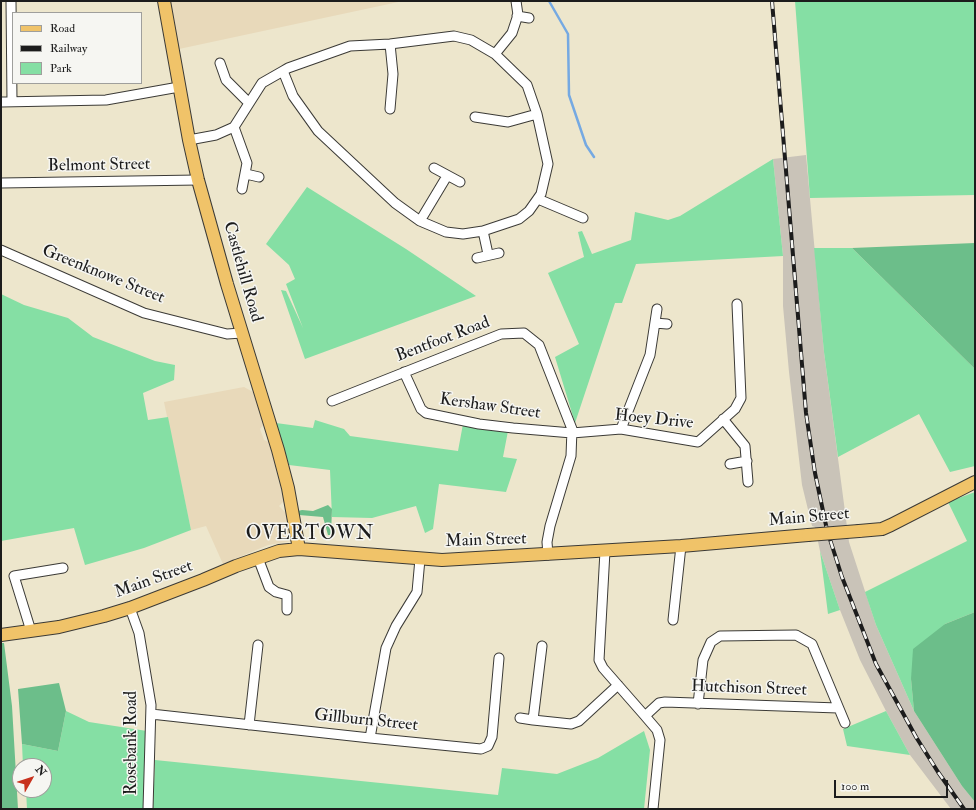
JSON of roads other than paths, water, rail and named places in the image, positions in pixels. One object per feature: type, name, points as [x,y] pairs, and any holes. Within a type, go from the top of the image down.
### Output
[{"type":"main road","name":"Castlehill Road","points":[[164,1],[189,140],[198,180],[280,458],[288,488],[299,549]]},
{"type":"main road","name":"Main Street","points":[[1,635],[80,623],[130,608],[278,551],[299,549],[442,560],[548,555],[681,546],[882,529],[975,482]]},
{"type":"street","points":[[11,1],[12,101]]},
{"type":"street","points":[[495,54],[512,34],[517,16],[516,1]]},
{"type":"street","points":[[517,16],[529,18]]},
{"type":"street","points":[[189,140],[216,135],[234,127],[262,83],[282,70],[350,46],[390,44],[454,36],[471,40],[495,54],[527,85],[538,114],[548,164],[538,199],[529,211],[519,219],[482,231],[463,234],[446,232],[420,222],[395,203],[318,131],[293,96],[282,70]]},
{"type":"street","points":[[390,44],[393,74],[390,108]]},
{"type":"street","points":[[220,63],[226,80],[249,103]]},
{"type":"street","points":[[1,102],[106,100],[179,87]]},
{"type":"street","points":[[475,116],[508,122],[538,114]]},
{"type":"street","points":[[234,127],[245,153],[247,162],[242,190]]},
{"type":"street","points":[[434,168],[460,182]]},
{"type":"street","points":[[246,174],[259,177]]},
{"type":"street","points":[[420,222],[447,176]]},
{"type":"street","name":"Belmont Street","points":[[1,183],[198,180]]},
{"type":"street","points":[[538,199],[583,218]]},
{"type":"street","points":[[482,231],[488,254]]},
{"type":"street","name":"Greenknowe Street","points":[[1,250],[144,313],[227,334],[242,333]]},
{"type":"street","points":[[477,258],[488,254],[499,253]]},
{"type":"street","name":"Hoey Drive","points":[[572,434],[621,429],[698,442],[734,409],[741,398],[737,304]]},
{"type":"street","points":[[621,429],[650,355],[657,310]]},
{"type":"street","points":[[655,323],[667,324]]},
{"type":"street","name":"Bentfoot Road","points":[[332,401],[501,334],[524,333],[539,344],[572,429],[571,456],[550,526],[547,542],[548,555]]},
{"type":"street","name":"Kershaw Street","points":[[404,372],[421,409],[426,413],[479,424],[572,434]]},
{"type":"street","points":[[723,419],[746,446],[748,482]]},
{"type":"street","points":[[730,464],[746,462]]},
{"type":"street","points":[[673,620],[681,546]]},
{"type":"street","points":[[605,551],[599,660],[603,668],[657,730],[660,740],[653,809]]},
{"type":"street","points":[[258,558],[269,587],[276,592],[287,595],[287,610]]},
{"type":"street","points":[[370,738],[386,648],[396,626],[417,592],[420,559]]},
{"type":"street","points":[[31,631],[14,576],[63,568]]},
{"type":"street","name":"Rosebank Road","points":[[130,608],[139,633],[151,714],[148,809]]},
{"type":"street","points":[[698,704],[703,660],[711,642],[720,636],[796,635],[812,644],[845,723]]},
{"type":"street","points":[[249,725],[258,645]]},
{"type":"street","points":[[533,720],[542,646]]},
{"type":"street","name":"Gillburn Street","points":[[151,714],[482,749],[488,746],[492,738],[500,658]]},
{"type":"street","points":[[520,718],[571,724],[579,721],[618,685]]},
{"type":"street","name":"Hutchison Street","points":[[645,716],[659,703],[665,702],[838,708]]},
{"type":"waterway","points":[[549,1],[568,34],[569,95],[586,145],[594,157]]},
{"type":"railway","points":[[772,1],[806,413],[815,473],[827,530],[842,577],[876,664],[916,737],[964,809]]},
{"type":"district","name":"OVERTOWN","points":[[310,535]]}]
